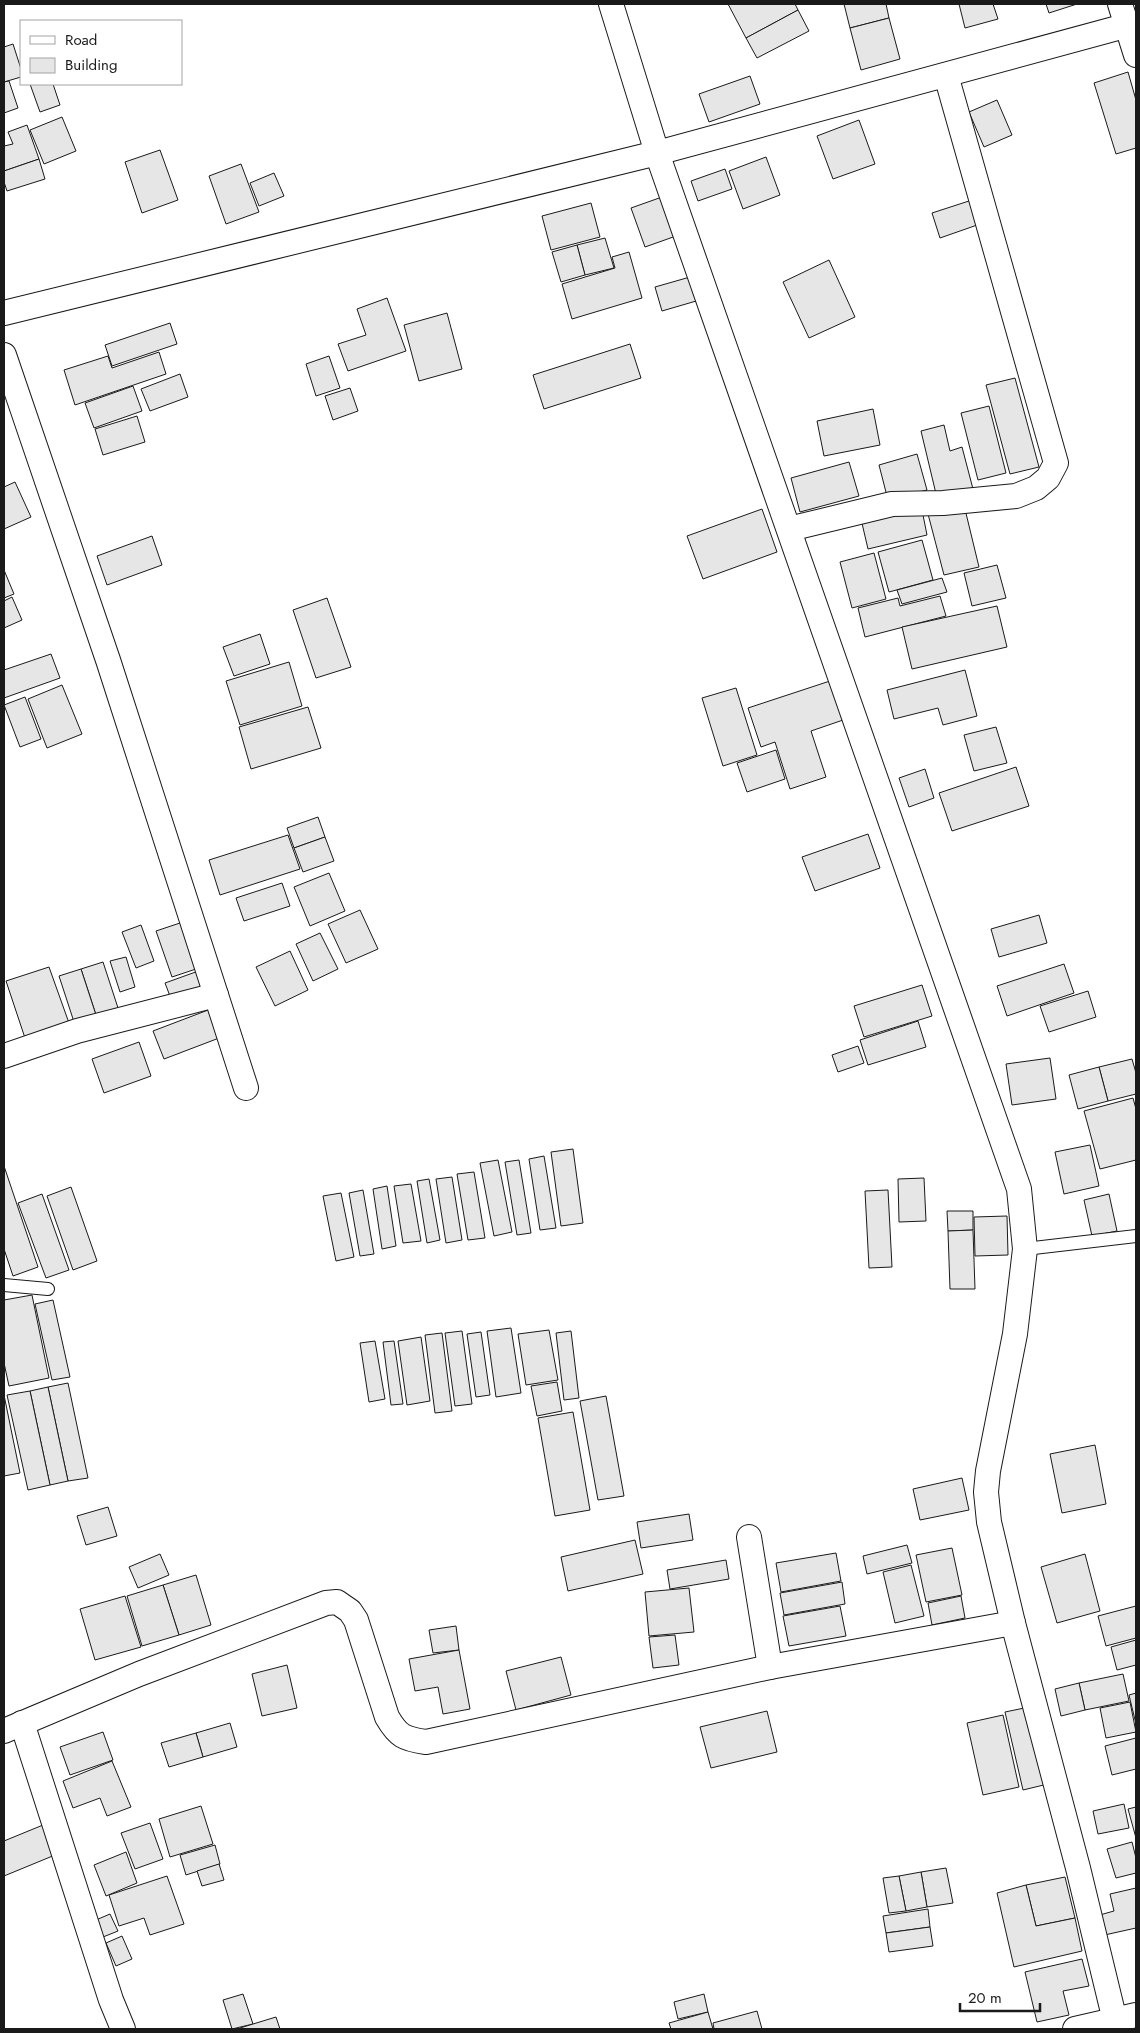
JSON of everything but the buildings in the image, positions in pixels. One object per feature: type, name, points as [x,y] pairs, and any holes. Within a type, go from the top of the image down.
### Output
[{"type":"street","points":[[611,4],[657,153],[1018,1189],[1025,1249],[1015,1334],[988,1471],[986,1492],[989,1522],[1013,1623],[1078,1868],[1123,2021],[1075,2029]]},
{"type":"street","points":[[4,313],[657,153],[946,74],[1128,17],[1136,55]]},
{"type":"street","points":[[789,529],[892,504],[943,503],[1016,496],[1036,488],[1048,478],[1056,463],[946,74]]},
{"type":"street","points":[[4,355],[108,660],[246,1088]]},
{"type":"street","points":[[4,1056],[77,1031],[216,996]]},
{"type":"street","points":[[749,1537],[770,1667]]},
{"type":"street","points":[[124,2029],[111,2000],[13,1727],[139,1674],[326,1603],[337,1602],[350,1611],[356,1620],[387,1717],[394,1728],[402,1736],[426,1742],[770,1667],[1013,1623]]},
{"type":"lane","points":[[1025,1249],[1136,1236]]},
{"type":"lane","points":[[4,1285],[48,1289]]}]
